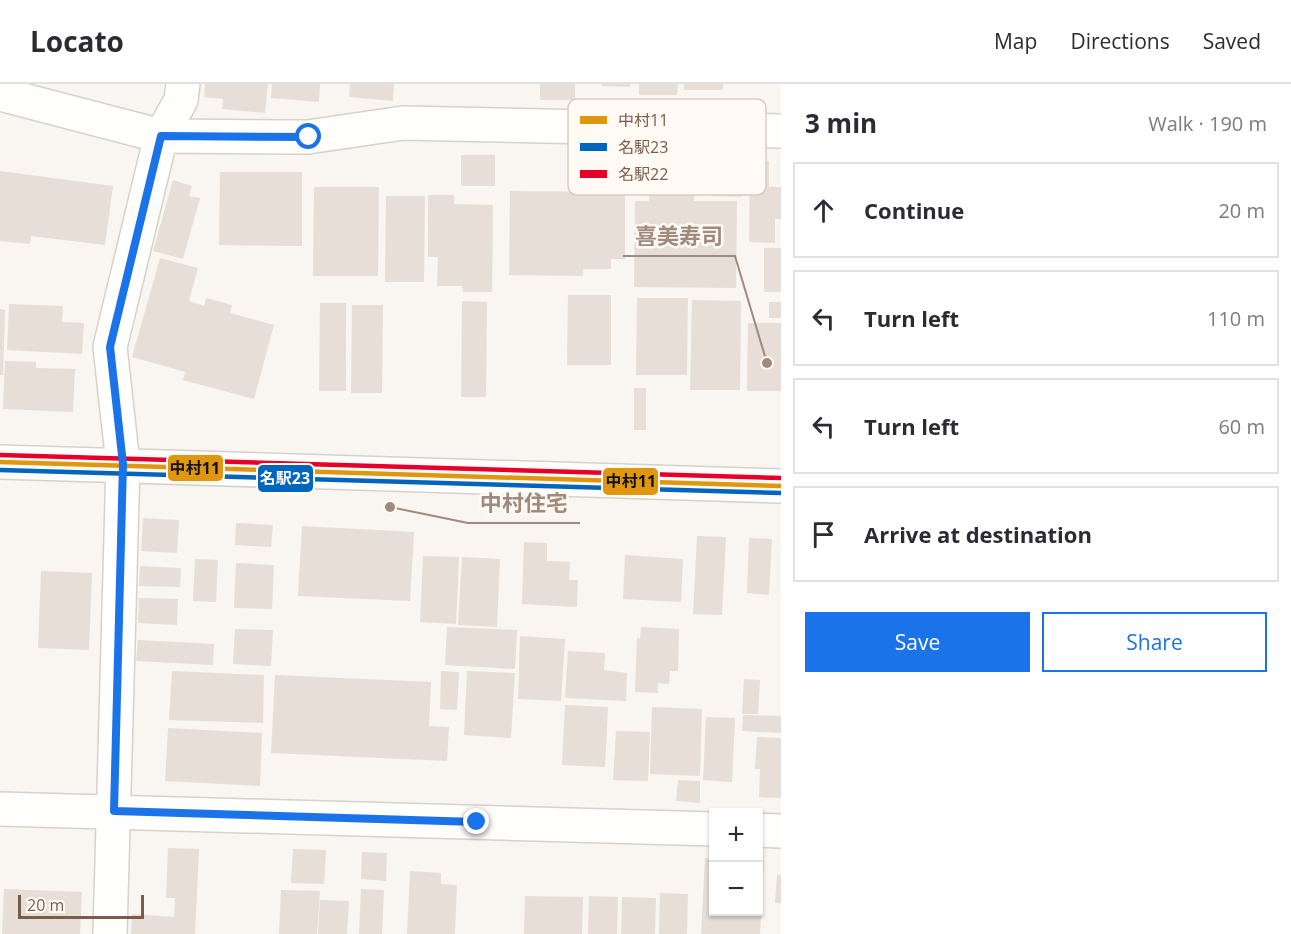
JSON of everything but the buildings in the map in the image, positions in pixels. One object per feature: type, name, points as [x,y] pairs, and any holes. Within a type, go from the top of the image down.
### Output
[{"type":"street","points":[[111,934],[123,464],[110,347],[161,136],[181,100],[183,84]]},
{"type":"street","points":[[0,94],[161,136],[309,137],[403,123],[568,126]]},
{"type":"street","points":[[766,131],[781,131]]},
{"type":"street","points":[[0,462],[781,486]]},
{"type":"street","points":[[0,809],[709,829]]},
{"type":"street","points":[[763,830],[781,831]]},
{"type":"transit line","name":"名駅22","points":[[0,455],[781,478]]},
{"type":"transit line","name":"中村11","points":[[0,462],[781,486]]},
{"type":"transit line","name":"名駅23","points":[[0,470],[781,493]]},
{"type":"place","name":"喜美寿司","points":[[767,363]]},
{"type":"place","name":"中村住宅","points":[[390,507]]},
{"type":"route","points":[[309,137],[161,136],[110,347],[123,464],[114,811],[477,822]]}]
